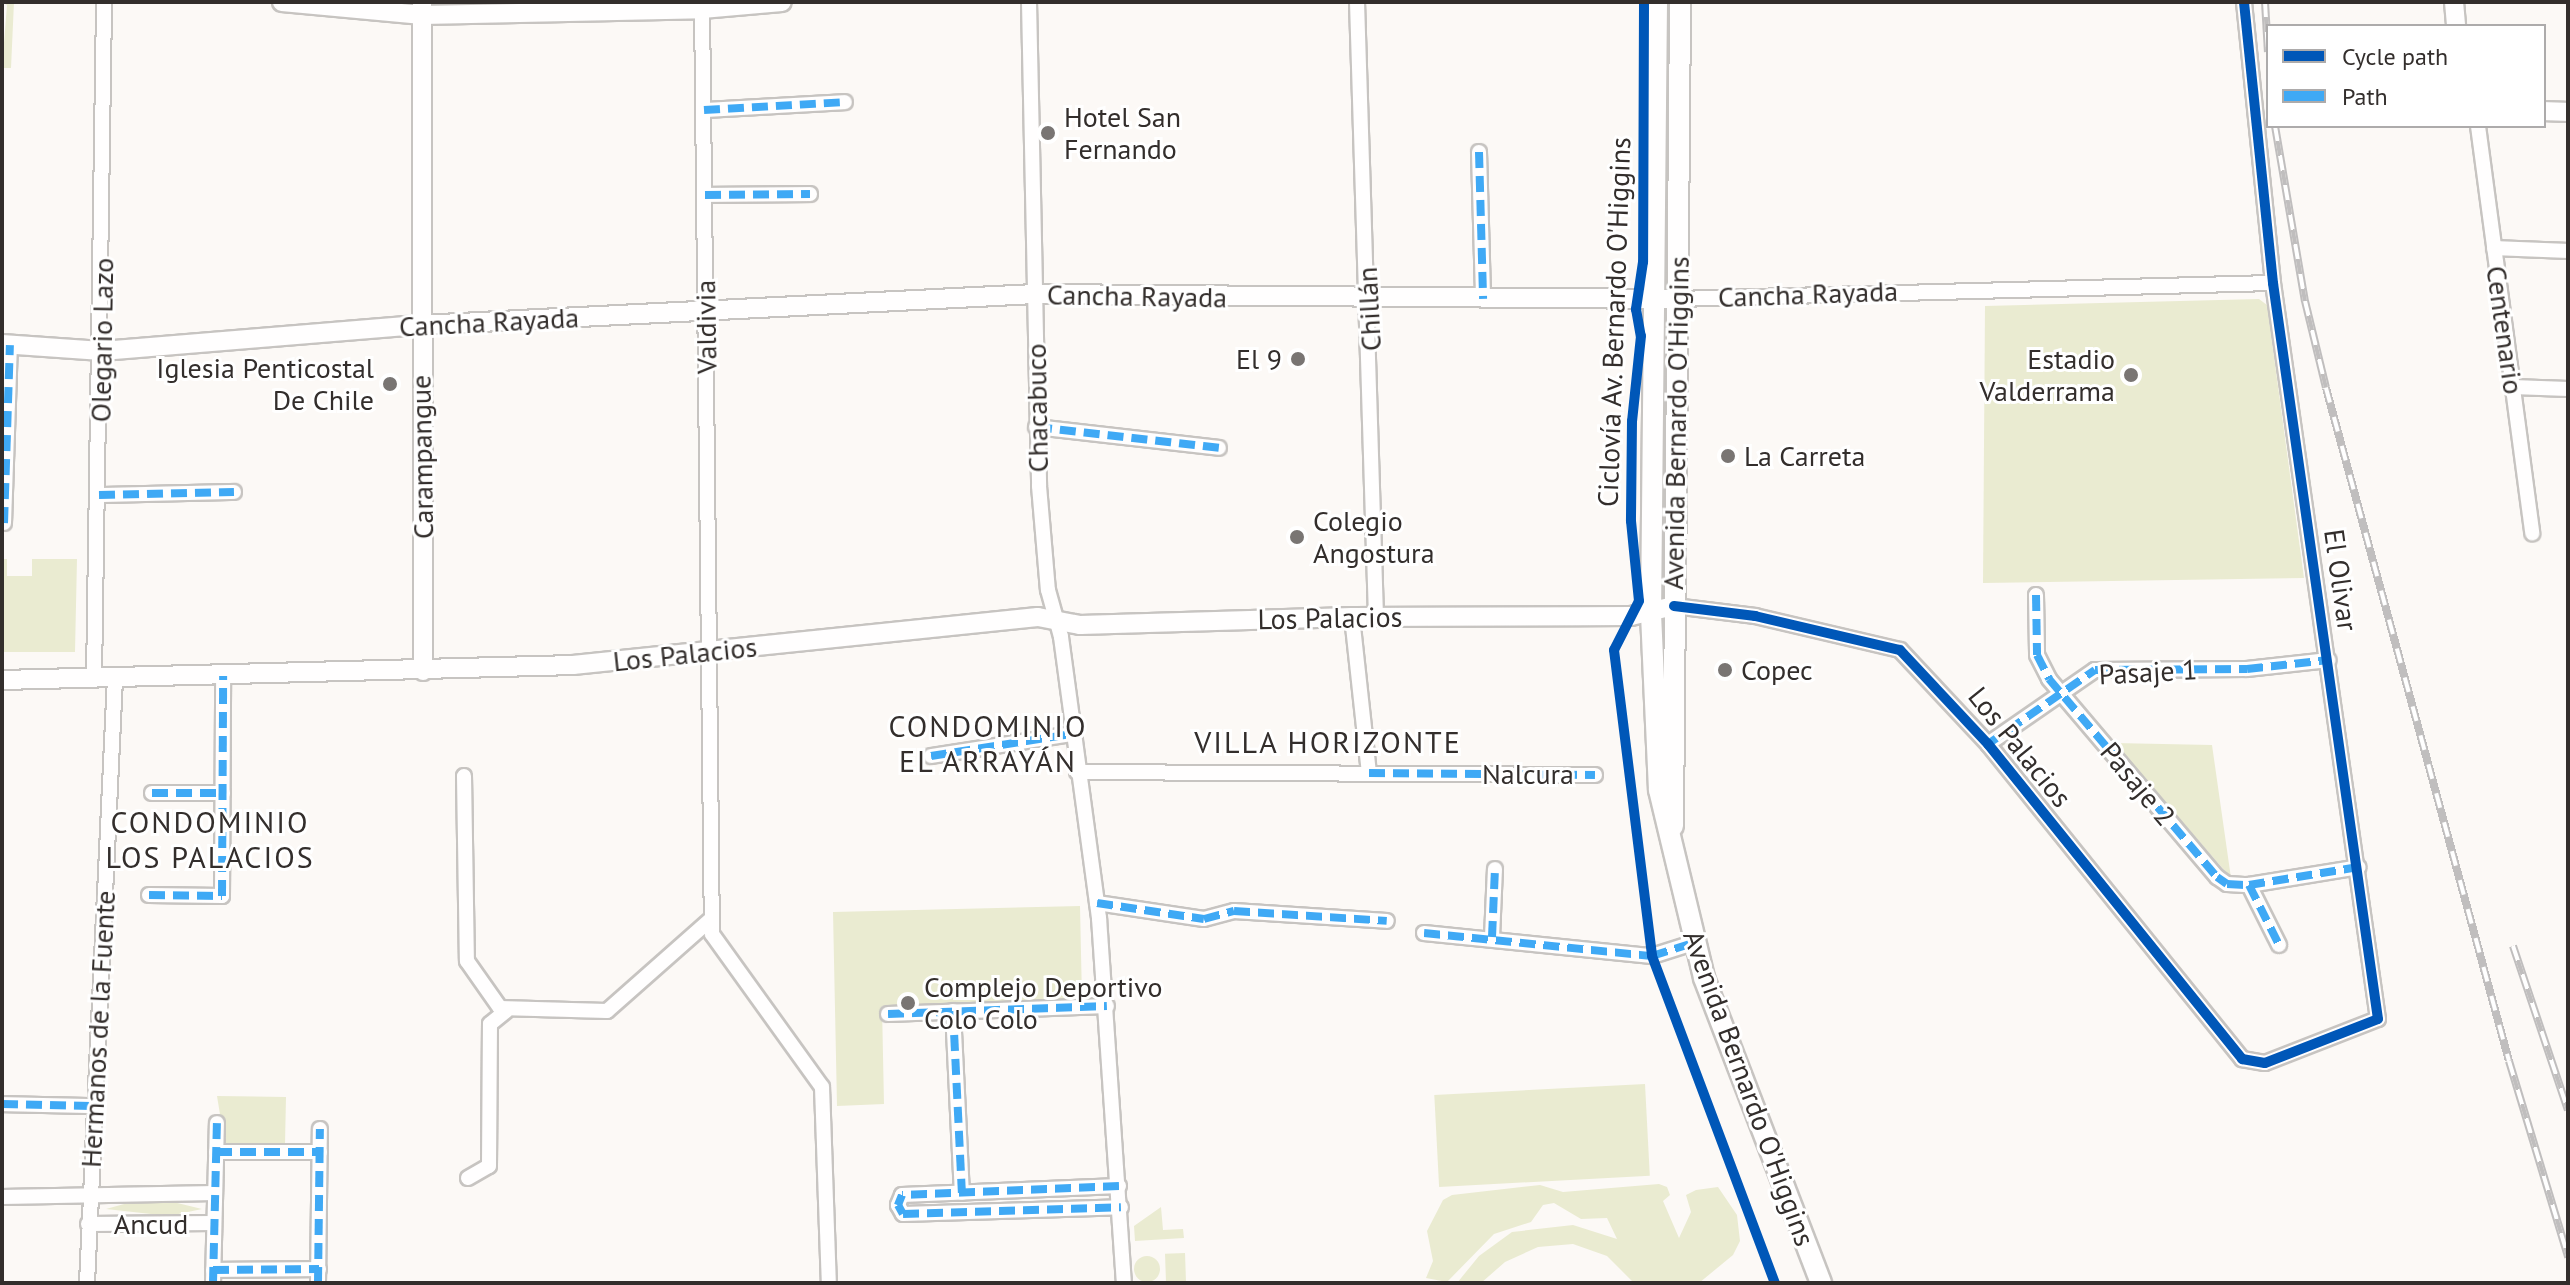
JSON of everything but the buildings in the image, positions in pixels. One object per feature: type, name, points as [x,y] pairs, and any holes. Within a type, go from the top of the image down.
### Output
[{"type":"main road","points":[[282,2],[422,8],[702,6],[782,2]]},
{"type":"main road","name":"Avenida Bernardo O'Higgins","points":[[1657,2],[1651,614],[1654,728],[1671,844],[1693,943],[1728,1047],[1821,1283]]},
{"type":"main road","name":"Avenida Bernardo O'Higgins","points":[[1671,844],[1676,799],[1674,606],[1680,2]]},
{"type":"main road","points":[[2454,2],[2456,24]]},
{"type":"main road","name":"Carampangue","points":[[422,8],[423,671]]},
{"type":"main road","points":[[2546,111],[2568,112]]},
{"type":"main road","name":"Cancha Rayada","points":[[6,345],[102,351],[421,325],[1035,294],[1677,299]]},
{"type":"main road","name":"Los Palacios","points":[[2,680],[423,671],[711,652],[1038,617],[1080,625],[1352,617],[1651,614],[1674,606]]},
{"type":"street","name":"Olegario Lazo","points":[[94,679],[102,351],[104,2]]},
{"type":"street","name":"Chacabuco","points":[[1029,2],[1036,427],[1046,568],[1097,903],[1107,1006],[1124,1283]]},
{"type":"street","name":"Chillán","points":[[1357,2],[1376,617]]},
{"type":"street","name":"El Olivar","points":[[2242,1059],[2265,1063],[2378,1019],[2359,867],[2273,283],[2244,2]]},
{"type":"street","name":"Valdivia","points":[[702,6],[711,652],[711,919]]},
{"type":"street","points":[[704,110],[845,102]]},
{"type":"street","name":"Centenario","points":[[2478,128],[2532,533]]},
{"type":"street","points":[[1479,152],[1483,299]]},
{"type":"street","points":[[705,195],[810,194]]},
{"type":"street","points":[[2494,248],[2568,251]]},
{"type":"street","name":"Cancha Rayada","points":[[1677,299],[2273,283]]},
{"type":"street","points":[[4,523],[6,345]]},
{"type":"street","points":[[2513,387],[2568,389]]},
{"type":"street","points":[[1036,427],[1219,448]]},
{"type":"street","points":[[99,495],[234,492]]},
{"type":"street","name":"Pasaje 2","points":[[2036,595],[2037,655],[2060,692],[2217,877],[2227,884],[2249,885]]},
{"type":"street","name":"Los Palacios","points":[[1674,606],[1755,616],[1889,645],[1920,667],[1988,744],[2242,1059]]},
{"type":"street","points":[[1352,617],[1369,773]]},
{"type":"street","name":"Pasaje 1","points":[[1988,744],[2060,692],[2099,669],[2247,669],[2329,660]]},
{"type":"street","points":[[149,895],[222,896],[223,676]]},
{"type":"street","name":"Hermanos de la Fuente","points":[[87,1283],[92,1106],[100,1066],[115,678]]},
{"type":"street","points":[[931,756],[1072,734]]},
{"type":"street","name":"Nalcura","points":[[1077,772],[1595,775]]},
{"type":"street","points":[[464,776],[467,961],[506,1011]]},
{"type":"street","points":[[152,793],[223,793]]},
{"type":"street","points":[[2279,945],[2249,885],[2359,867]]},
{"type":"street","points":[[1492,937],[1495,869]]},
{"type":"street","points":[[1097,903],[1204,919],[1234,911],[1387,921]]},
{"type":"street","points":[[468,1178],[489,1166],[490,1024],[506,1011],[607,1011],[711,919]]},
{"type":"street","points":[[711,919],[712,934],[822,1087],[829,1283]]},
{"type":"street","points":[[1424,933],[1492,937],[1652,956],[1693,943]]},
{"type":"street","points":[[888,1014],[1107,1006]]},
{"type":"street","points":[[953,1011],[962,1193]]},
{"type":"street","points":[[2,1104],[92,1106]]},
{"type":"street","points":[[217,1123],[213,1277],[318,1276],[320,1129]]},
{"type":"street","points":[[216,1152],[320,1152]]},
{"type":"street","points":[[1119,1186],[902,1195],[899,1209],[903,1214],[1121,1207]]},
{"type":"street","name":"Ancud","points":[[2,1197],[215,1193]]},
{"type":"street","name":"Ancud","points":[[88,1224],[214,1223]]},
{"type":"green space","points":[[2,2],[14,2],[11,68],[2,68],[7,5]]},
{"type":"green space","name":"Estadio Valderrama","points":[[2259,299],[2267,305],[2304,578],[1983,583],[1985,306]]},
{"type":"green space","points":[[1662,304],[1668,306],[1662,598],[1661,597]]},
{"type":"green space","points":[[2,559],[7,559],[7,576],[32,576],[32,559],[77,559],[75,652],[2,652]]},
{"type":"green space","points":[[2114,743],[2212,745],[2231,878]]},
{"type":"green space","name":"Complejo Deportivo Colo Colo","points":[[1080,906],[1082,999],[882,1006],[884,1104],[837,1106],[833,912]]},
{"type":"green space","points":[[1645,1084],[1650,1176],[1439,1187],[1434,1095]]},
{"type":"green space","points":[[217,1096],[286,1097],[285,1144],[225,1145]]},
{"type":"green space","points":[[1659,1184],[1667,1187],[1670,1195],[1663,1201],[1679,1238],[1691,1212],[1686,1195],[1696,1190],[1718,1187],[1737,1215],[1740,1241],[1733,1255],[1699,1283],[1634,1283],[1607,1256],[1573,1244],[1538,1247],[1505,1262],[1481,1283],[1457,1283],[1479,1256],[1512,1232],[1573,1225],[1617,1239],[1607,1218],[1581,1219],[1554,1203],[1543,1205],[1531,1222],[1494,1234],[1447,1282],[1426,1278],[1433,1261],[1427,1231],[1443,1200],[1452,1195],[1540,1185],[1563,1192]]},
{"type":"green space","points":[[135,1201],[169,1201],[202,1209],[169,1216],[106,1209]]},
{"type":"green space","points":[[1161,1207],[1163,1230],[1183,1229],[1184,1238],[1135,1241],[1134,1226]]},
{"type":"green space","points":[[1185,1253],[1186,1283],[1166,1283],[1165,1254]]},
{"type":"green space","points":[[1147,1256],[1156,1260],[1160,1269],[1156,1278],[1147,1282],[1138,1278],[1134,1269],[1138,1260]]},
{"type":"railway","points":[[2265,2],[2266,24]]},
{"type":"railway","points":[[2275,128],[2305,301],[2326,388],[2509,1061],[2568,1257]]},
{"type":"railway","points":[[2513,946],[2568,1110]]},
{"type":"marked path","points":[[704,110],[845,102]]},
{"type":"marked path","points":[[1479,152],[1483,299]]},
{"type":"marked path","points":[[705,195],[810,194]]},
{"type":"marked path","points":[[4,523],[10,345]]},
{"type":"marked path","points":[[1036,427],[1219,448]]},
{"type":"marked path","points":[[99,495],[234,492]]},
{"type":"marked path","points":[[2036,595],[2037,655],[2049,679],[2217,877],[2227,884],[2249,885],[2279,945]]},
{"type":"marked path","points":[[1988,744],[2095,670],[2247,669],[2329,660]]},
{"type":"marked path","points":[[149,895],[222,896],[223,676]]},
{"type":"marked path","points":[[931,756],[1072,734]]},
{"type":"marked path","points":[[1369,773],[1595,775]]},
{"type":"marked path","points":[[152,793],[223,793]]},
{"type":"marked path","points":[[2249,885],[2359,867]]},
{"type":"marked path","points":[[1492,937],[1495,869]]},
{"type":"marked path","points":[[1097,903],[1204,919],[1234,911],[1387,921]]},
{"type":"marked path","points":[[1424,933],[1652,956],[1693,943]]},
{"type":"marked path","points":[[888,1014],[1107,1006]]},
{"type":"marked path","points":[[953,1011],[962,1193]]},
{"type":"marked path","points":[[2,1104],[92,1106]]},
{"type":"marked path","points":[[213,1283],[217,1123]]},
{"type":"marked path","points":[[318,1283],[320,1129]]},
{"type":"marked path","points":[[216,1152],[320,1152]]},
{"type":"marked path","points":[[1119,1186],[902,1195],[898,1205],[903,1214],[1121,1207]]},
{"type":"marked path","points":[[213,1270],[319,1269]]},
{"type":"cycle path","name":"Ciclovía Av. Bernardo O'Higgins","points":[[1644,2],[1643,262],[1636,309],[1641,336],[1632,421],[1631,521],[1639,601],[1614,650],[1652,956],[1775,1283]]},
{"type":"cycle path","points":[[1674,606],[1755,616],[1900,650],[1988,744],[2242,1059],[2265,1063],[2378,1019],[2273,283],[2244,2]]},
{"type":"place","name":"Hotel San Fernando","points":[[1048,133]]},
{"type":"place","name":"El 9","points":[[1298,359]]},
{"type":"place","name":"Estadio Valderrama","points":[[2131,375]]},
{"type":"place","name":"Iglesia Penticostal De Chile","points":[[390,384]]},
{"type":"place","name":"La Carreta","points":[[1728,456]]},
{"type":"place","name":"Colegio Angostura","points":[[1297,537]]},
{"type":"place","name":"Copec","points":[[1725,670]]},
{"type":"place","name":"Complejo Deportivo Colo Colo","points":[[908,1003]]},
{"type":"district","name":"VILLA HORIZONTE","points":[[1328,742]]},
{"type":"district","name":"CONDOMINIO EL ARRAYÁN","points":[[988,743]]},
{"type":"district","name":"CONDOMINIO LOS PALACIOS","points":[[210,839]]}]
